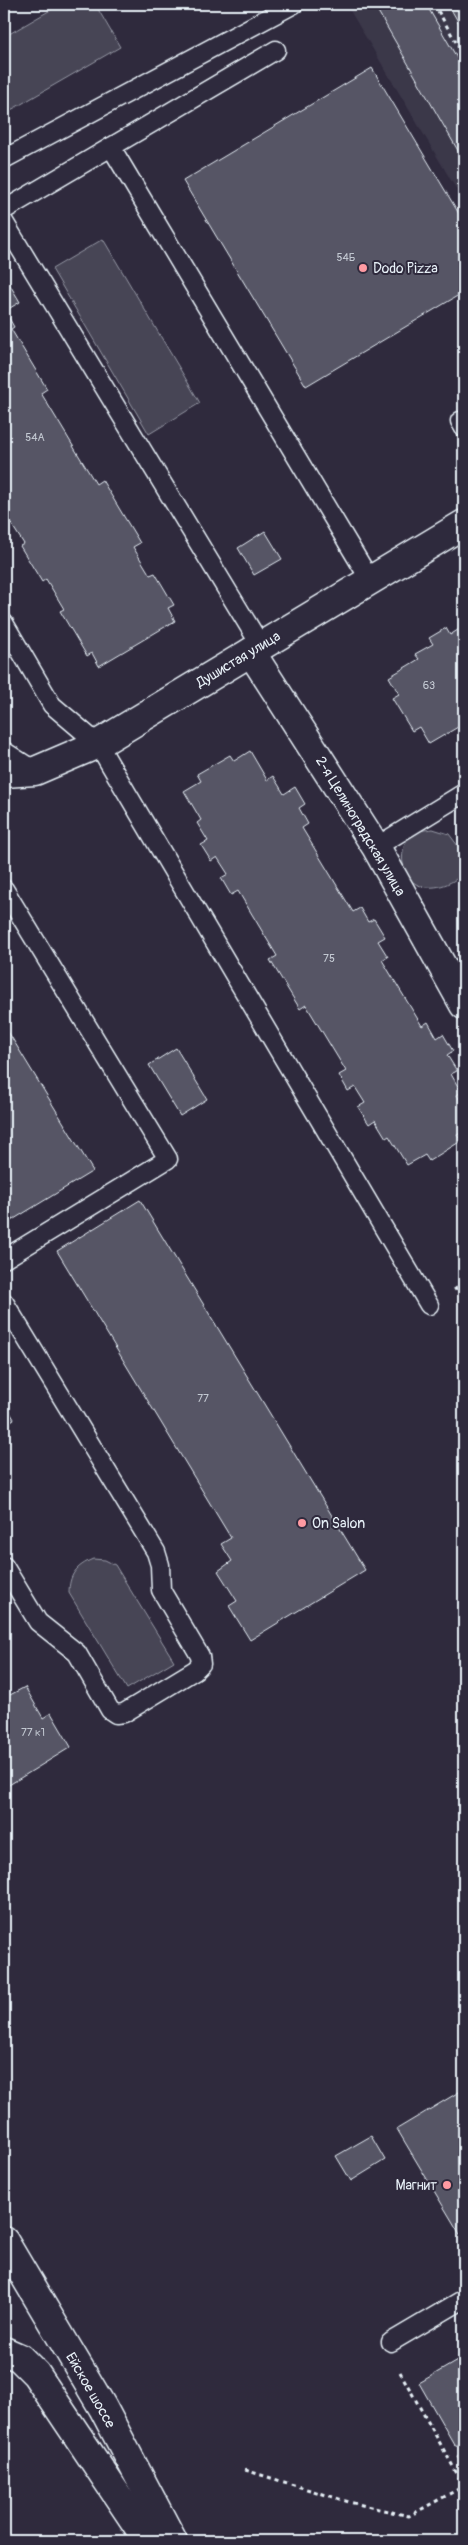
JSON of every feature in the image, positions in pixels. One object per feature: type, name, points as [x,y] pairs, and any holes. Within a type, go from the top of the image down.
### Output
[{"type":"street","name":"Душистая улица","points":[[4,773],[35,771],[98,744],[464,524]]},
{"type":"street","name":"2-я Целиноградская улица","points":[[256,649],[376,847],[464,1004]]},
{"type":"street","name":"Ейское шоссе","points":[[4,2241],[103,2408],[173,2541]]},
{"type":"street","points":[[4,2352],[20,2358],[36,2374],[148,2541]]},
{"type":"lane","points":[[4,159],[285,6]]},
{"type":"lane","points":[[4,210],[276,50]]},
{"type":"lane","points":[[111,147],[370,580]]},
{"type":"lane","points":[[4,222],[256,649]]},
{"type":"lane","points":[[4,623],[52,704],[98,744],[429,1305]]},
{"type":"lane","points":[[4,752],[35,771]]},
{"type":"lane","points":[[376,847],[464,793]]},
{"type":"lane","points":[[4,889],[168,1158],[4,1259]]},
{"type":"lane","points":[[4,1302],[156,1552],[160,1565],[161,1590],[200,1656],[200,1664],[195,1670],[124,1713],[116,1714],[110,1710],[77,1653],[38,1622],[4,1566]]},
{"type":"lane","points":[[391,2342],[464,2299]]},
{"type":"path","points":[[434,4],[464,56]]},
{"type":"path","points":[[244,2470],[349,2502],[410,2516],[464,2486],[398,2373],[406,2368]]},
{"type":"shaded area","points":[[61,4],[95,4],[120,47],[4,114],[4,37]]},
{"type":"shaded area","points":[[346,4],[464,4],[464,202]]},
{"type":"shaded area","points":[[103,239],[200,403],[149,434],[52,269]]},
{"type":"shaded area","points":[[433,829],[449,834],[458,846],[464,842],[464,884],[460,876],[445,885],[421,886],[411,880],[407,874],[404,868],[403,853],[407,840],[416,832]]},
{"type":"shaded area","points":[[93,1559],[105,1560],[115,1565],[174,1661],[127,1689],[69,1593],[72,1576],[78,1568]]},
{"type":"building","points":[[384,4],[426,4],[464,70],[464,161],[376,8]]},
{"type":"building","points":[[448,4],[464,4],[464,32]]},
{"type":"building","points":[[372,68],[464,222],[464,292],[306,386],[183,181]]},
{"type":"building","points":[[4,275],[20,302],[5,311],[14,327],[11,329],[47,389],[41,393],[96,484],[102,480],[140,543],[133,547],[150,575],[155,573],[174,605],[168,608],[175,621],[99,666],[92,653],[87,656],[60,611],[64,609],[46,579],[42,582],[20,546],[24,544],[8,519],[4,521]]},
{"type":"building","points":[[265,531],[282,559],[254,575],[238,548]]},
{"type":"building","points":[[464,626],[464,729],[460,731],[458,727],[429,744],[419,727],[412,731],[392,698],[399,694],[389,677],[419,659],[415,654],[433,644],[429,638],[446,628],[450,635]]},
{"type":"building","points":[[250,751],[267,780],[273,776],[284,794],[295,787],[305,804],[299,808],[308,824],[302,828],[353,912],[360,908],[368,922],[374,919],[385,937],[378,941],[388,957],[382,960],[422,1026],[428,1022],[437,1038],[443,1034],[453,1051],[447,1055],[457,1071],[451,1074],[461,1092],[457,1095],[464,1108],[464,1131],[457,1135],[461,1141],[429,1161],[425,1155],[407,1165],[389,1136],[386,1138],[375,1120],[369,1124],[358,1107],[365,1103],[355,1087],[348,1091],[339,1075],[346,1071],[306,1005],[300,1009],[270,960],[277,956],[238,891],[231,895],[221,878],[228,874],[217,857],[211,861],[201,845],[208,841],[197,823],[201,820],[184,791],[201,781],[197,774],[230,755],[234,761]]},
{"type":"building","points":[[4,1025],[93,1171],[9,1222],[4,1213]]},
{"type":"building","points":[[176,1048],[207,1099],[180,1116],[149,1065]]},
{"type":"building","points":[[140,1200],[365,1570],[250,1640],[229,1606],[237,1601],[218,1571],[232,1561],[221,1544],[231,1538],[57,1251]]},
{"type":"building","points":[[4,1402],[14,1419],[4,1425]]},
{"type":"building","points":[[4,1685],[10,1695],[25,1687],[43,1718],[51,1713],[71,1747],[4,1788]]},
{"type":"building","name":"Магнит","points":[[464,2089],[464,2241],[397,2129]]},
{"type":"building","points":[[371,2136],[385,2160],[351,2181],[336,2156]]},
{"type":"building","points":[[464,2357],[464,2441],[455,2446],[419,2383]]},
{"type":"building","points":[[464,2451],[464,2469],[457,2456]]},
{"type":"place","name":"Dodo Pizza","points":[[363,268]]},
{"type":"place","name":"On Salon","points":[[302,1523]]},
{"type":"place","name":"Магнит","points":[[447,2185]]}]
